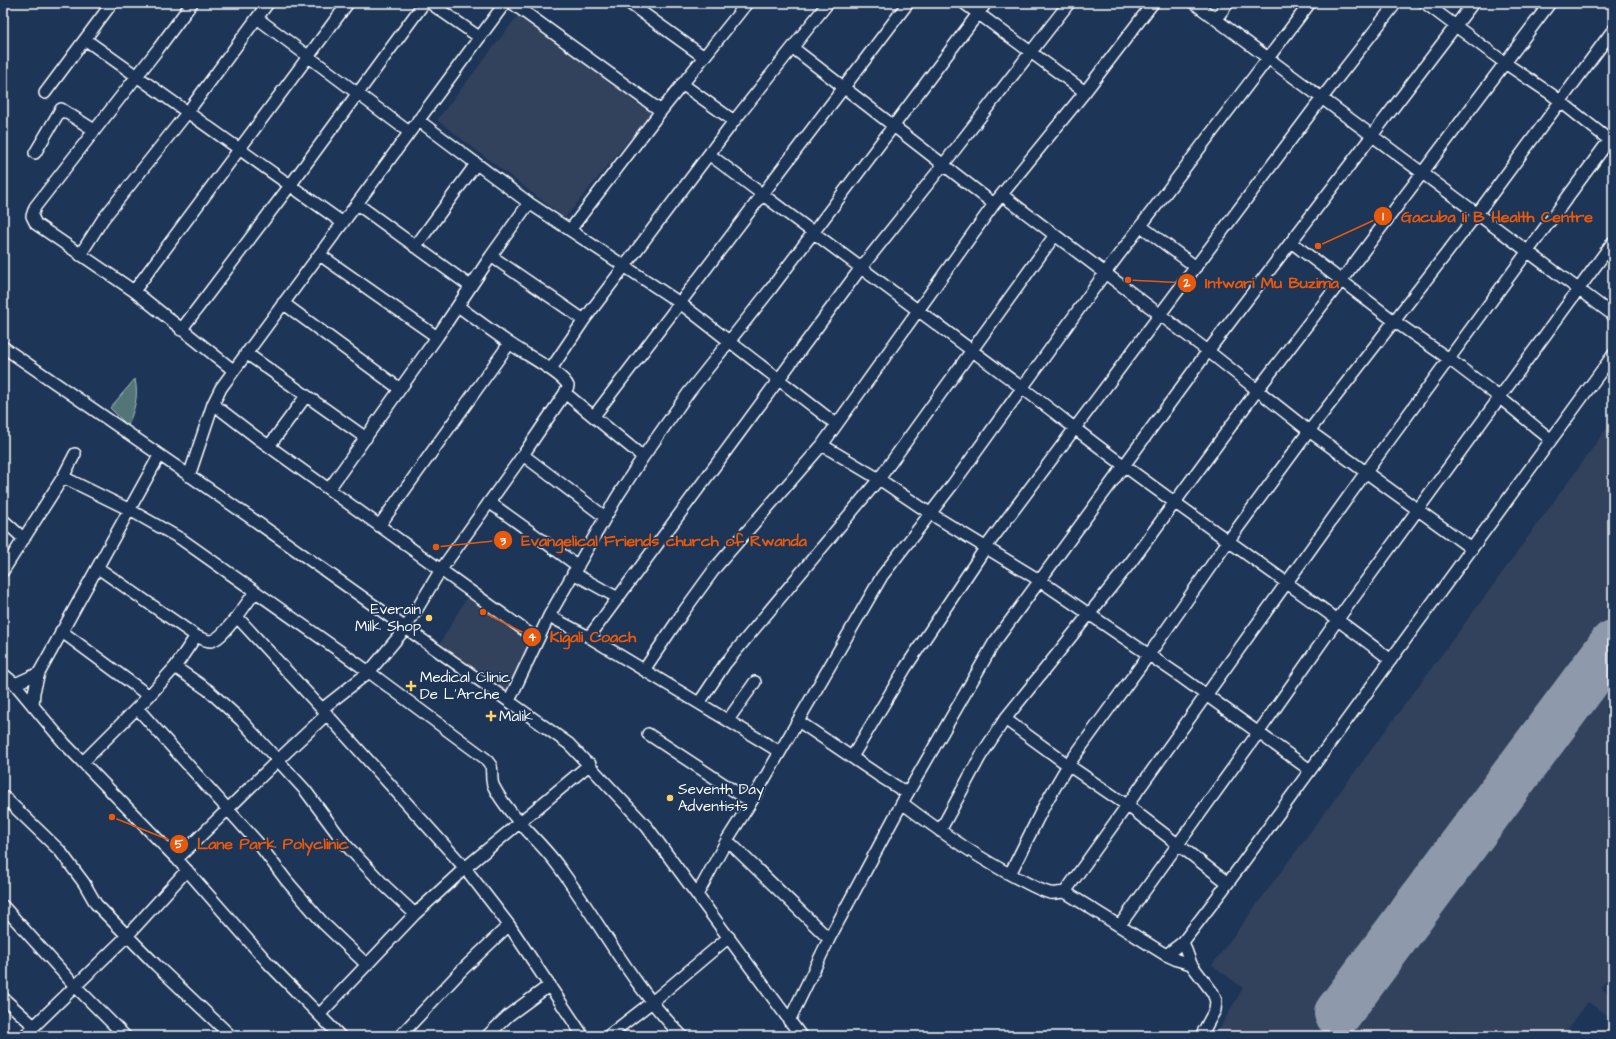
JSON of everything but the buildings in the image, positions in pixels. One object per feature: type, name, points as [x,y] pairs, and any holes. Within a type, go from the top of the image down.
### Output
[{"type":"street","points":[[45,93],[86,40],[112,3]]},
{"type":"street","points":[[192,3],[35,207],[32,216],[36,224],[134,291],[233,370]]},
{"type":"street","points":[[80,255],[103,219],[187,113],[268,3]]},
{"type":"street","points":[[134,291],[348,3]]},
{"type":"street","points":[[181,330],[358,94],[424,3]]},
{"type":"street","points":[[430,3],[479,37]]},
{"type":"street","points":[[189,476],[213,404],[221,388],[233,370],[343,224],[505,3]]},
{"type":"street","points":[[512,3],[661,112]]},
{"type":"street","points":[[629,3],[704,57]]},
{"type":"street","points":[[551,370],[584,320],[710,155],[734,121],[828,3]]},
{"type":"street","points":[[594,416],[908,3]]},
{"type":"street","points":[[964,3],[1085,92]]},
{"type":"street","points":[[509,701],[549,616],[605,517],[643,457],[689,392],[729,342],[986,3]]},
{"type":"street","points":[[589,637],[860,268],[943,165],[1069,3]]},
{"type":"street","points":[[644,670],[716,567],[822,444],[994,204],[1085,92],[1153,3]]},
{"type":"street","points":[[1194,3],[1613,315]]},
{"type":"street","points":[[1216,19],[1228,3]]},
{"type":"street","points":[[697,895],[726,840],[751,802],[882,576],[931,514],[1105,274],[1310,3]]},
{"type":"street","points":[[852,757],[906,667],[986,547],[1074,427],[1160,315],[1322,98],[1396,3]]},
{"type":"street","points":[[1065,892],[1448,359],[1612,140],[1424,3]]},
{"type":"street","points":[[789,1021],[828,939],[907,793],[994,643],[1208,351],[1473,3]]},
{"type":"street","points":[[940,831],[980,757],[1005,719],[1175,503],[1258,390],[1550,3]]},
{"type":"street","points":[[570,230],[744,4]]},
{"type":"street","points":[[257,18],[409,132]]},
{"type":"street","points":[[1010,874],[1044,806],[1068,765],[1309,431],[1477,214],[1613,30]]},
{"type":"street","points":[[86,40],[343,224]]},
{"type":"street","points":[[793,48],[994,204]]},
{"type":"street","points":[[682,84],[734,121]]},
{"type":"street","points":[[35,153],[61,109],[94,130]]},
{"type":"street","points":[[418,120],[529,203],[680,303],[836,424]]},
{"type":"street","points":[[710,155],[812,233],[972,350],[1124,466],[1338,619],[1391,660]]},
{"type":"street","points":[[415,247],[476,164]]},
{"type":"street","points":[[1002,195],[1208,351],[1309,431],[1472,549]]},
{"type":"street","points":[[329,489],[437,337],[470,286],[529,203]]},
{"type":"street","points":[[357,204],[470,286]]},
{"type":"street","points":[[1141,226],[1196,266]]},
{"type":"street","points":[[700,703],[725,664],[878,479],[1055,235]]},
{"type":"street","points":[[1291,242],[1394,321],[1499,397],[1550,439]]},
{"type":"street","points":[[1120,925],[1338,619],[1613,242]]},
{"type":"street","points":[[320,255],[437,337]]},
{"type":"street","points":[[491,256],[584,320]]},
{"type":"street","points":[[283,304],[400,389]]},
{"type":"street","points":[[177,859],[325,712],[369,672],[405,628],[440,571],[523,455],[565,393],[568,386],[567,382],[551,370],[509,344],[458,306]]},
{"type":"street","points":[[379,526],[509,344]]},
{"type":"street","points":[[3,347],[569,744],[590,764],[647,826],[801,1036]]},
{"type":"street","points":[[246,353],[366,438]]},
{"type":"street","points":[[1166,955],[1183,942],[1228,883],[1613,354]]},
{"type":"street","points":[[565,393],[643,457]]},
{"type":"street","points":[[269,446],[306,396]]},
{"type":"street","points":[[213,404],[440,571],[537,639]]},
{"type":"street","points":[[822,444],[931,514],[1039,580],[1206,695],[1310,770]]},
{"type":"street","points":[[3,571],[63,477],[75,454]]},
{"type":"street","points":[[523,455],[605,517]]},
{"type":"street","points":[[34,706],[34,692],[38,673],[98,568],[128,509],[159,456]]},
{"type":"street","points":[[63,477],[128,509],[181,540],[369,672],[486,759],[491,766],[493,786],[519,823],[558,865],[620,959],[652,1002],[682,1036]]},
{"type":"street","points":[[489,502],[576,569],[618,598]]},
{"type":"street","points":[[3,520],[24,539]]},
{"type":"street","points":[[98,568],[196,636],[208,641],[218,637],[237,617],[255,592]]},
{"type":"street","points":[[549,616],[589,637],[780,752]]},
{"type":"street","points":[[237,617],[325,712],[465,868],[509,924],[583,1036]]},
{"type":"street","points":[[61,632],[149,696]]},
{"type":"street","points":[[83,762],[149,696],[175,667],[196,636]]},
{"type":"street","points":[[175,667],[208,690],[241,720],[305,790],[345,844],[385,886],[415,914]]},
{"type":"street","points":[[15,684],[38,673]]},
{"type":"street","points":[[4,676],[15,684],[47,723],[83,762],[177,859],[269,964],[320,1014],[340,1036]]},
{"type":"street","points":[[728,720],[754,682]]},
{"type":"street","points":[[137,708],[228,808],[323,923],[366,964]]},
{"type":"street","points":[[1005,719],[1128,806],[1228,883]]},
{"type":"street","points":[[798,721],[907,793]]},
{"type":"street","points":[[648,734],[751,802]]},
{"type":"street","points":[[320,1014],[415,914],[465,868],[590,764]]},
{"type":"street","points":[[3,796],[60,851],[84,883],[96,904],[156,965],[231,1036]]},
{"type":"street","points":[[902,803],[974,854],[1042,891],[1052,893],[1065,892],[1166,955],[1191,964]]},
{"type":"street","points":[[726,840],[828,939]]},
{"type":"street","points":[[24,1036],[127,936],[187,870]]},
{"type":"street","points":[[3,906],[76,987],[124,1036]]},
{"type":"street","points":[[400,1036],[462,970],[509,924]]},
{"type":"street","points":[[608,1036],[652,1002],[729,938]]},
{"type":"street","points":[[1183,942],[1191,964],[1213,993],[1216,1001],[1215,1010],[1200,1036]]},
{"type":"street","points":[[487,1036],[509,1015],[550,985]]},
{"type":"street","points":[[3,998],[34,1026]]},
{"type":"shaded area","points":[[519,14],[651,113],[565,218],[437,120]]},
{"type":"shaded area","points":[[1613,420],[1613,971],[1601,988],[1613,997],[1613,1020],[1588,1002],[1563,1036],[1215,1036],[1243,988],[1212,965],[1502,573]]},
{"type":"shaded area","points":[[468,595],[532,640],[505,693],[438,647]]},
{"type":"green space","points":[[135,379],[136,398],[128,426],[110,408]]},
{"type":"taxiway","points":[[1595,668],[1613,657]]},
{"type":"runway","points":[[1338,1013],[1613,644]]},
{"type":"place","name":"Gacuba Ii B Health Centre","points":[[1318,246]]},
{"type":"place","name":"Intwari Mu Buzima","points":[[1128,280]]},
{"type":"place","name":"Evangelical Friends church of Rwanda","points":[[436,547]]},
{"type":"place","name":"Kigali Coach","points":[[483,612]]},
{"type":"place","name":"Everain Milk Shop","points":[[429,618]]},
{"type":"place","name":"Medical Clinic De L'Arche","points":[[411,686]]},
{"type":"place","name":"Malik","points":[[491,716]]},
{"type":"place","name":"Seventh Day Adventists","points":[[670,798]]},
{"type":"place","name":"Lane Park Polyclinic","points":[[112,817]]}]
